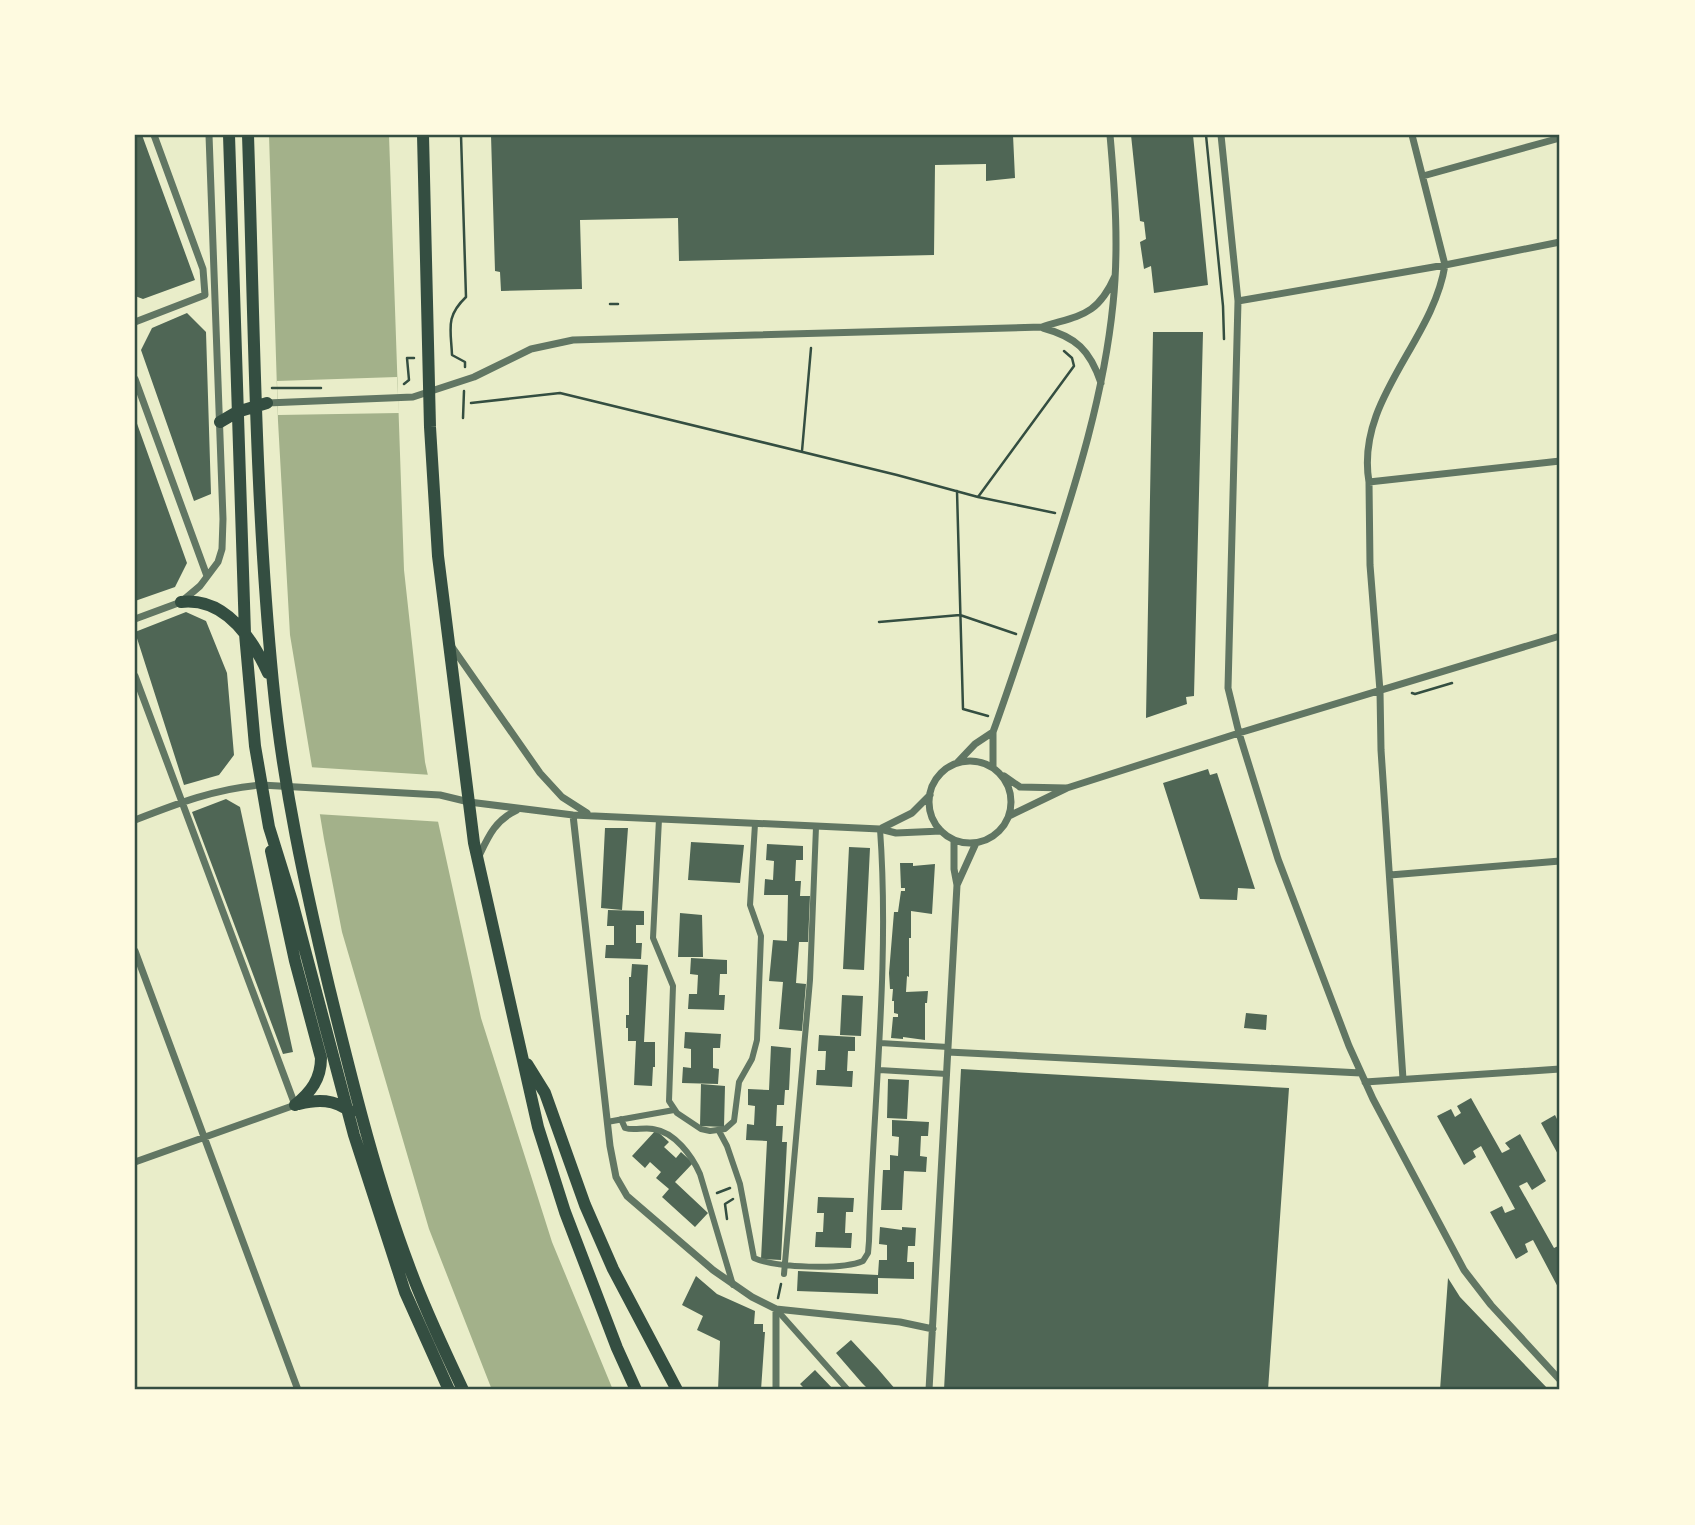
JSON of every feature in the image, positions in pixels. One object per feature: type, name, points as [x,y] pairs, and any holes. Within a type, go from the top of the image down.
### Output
[{"type":"main road","points":[[229,135],[245,634],[261,785],[269,827],[292,901],[347,1109],[405,1292],[449,1390]]},
{"type":"main road","points":[[248,135],[262,404],[267,608],[273,683],[287,787],[304,884],[367,1133],[407,1263],[463,1390]]},
{"type":"main road","points":[[423,135],[429,393],[438,556],[478,859],[538,1127],[565,1212],[636,1390]]},
{"type":"main road","points":[[220,422],[237,412],[262,404]]},
{"type":"main road","points":[[181,602],[191,601],[213,606],[245,634],[259,653],[273,683]]},
{"type":"main road","points":[[269,827],[271,855],[279,891],[321,1058],[320,1074],[313,1087],[295,1105]]},
{"type":"main road","points":[[522,1058],[545,1093],[585,1205],[613,1269],[677,1390]]},
{"type":"main road","points":[[295,1105],[327,1101],[347,1109],[358,1118],[367,1133]]},
{"type":"street","points":[[135,321],[205,295],[203,269],[154,135]]},
{"type":"street","points":[[135,619],[181,602],[207,576],[218,562],[222,550],[209,135]]},
{"type":"street","points":[[992,767],[993,732],[1066,516],[1101,385],[1115,276],[1115,200],[1110,135]]},
{"type":"street","points":[[1221,135],[1238,301],[1228,688],[1239,733],[1278,859],[1361,1073],[1395,1143],[1464,1270],[1491,1305],[1559,1377]]},
{"type":"street","points":[[1403,1079],[1370,565],[1367,470],[1368,440],[1378,408],[1442,287],[1445,265],[1412,135]]},
{"type":"street","points":[[1423,176],[1560,138]]},
{"type":"street","points":[[1238,301],[1560,242]]},
{"type":"street","points":[[262,404],[413,397],[465,381],[531,349],[573,340],[1042,327],[1079,317],[1091,309],[1108,291],[1115,276]]},
{"type":"street","points":[[1042,327],[1061,333],[1081,346],[1094,364],[1101,385]]},
{"type":"street","points":[[135,379],[207,576]]},
{"type":"street","points":[[1369,482],[1560,461]]},
{"type":"street","points":[[993,732],[975,744],[957,763],[942,772],[930,795],[929,808],[933,821],[941,831],[965,843],[976,843],[996,834],[1009,816],[1067,788],[1560,636]]},
{"type":"street","points":[[447,640],[540,773],[562,797],[590,814]]},
{"type":"street","points":[[135,676],[295,1105],[135,1162]]},
{"type":"street","points":[[957,763],[981,762],[1020,787],[1067,788]]},
{"type":"street","points":[[1001,774],[1011,794],[1009,816]]},
{"type":"street","points":[[135,820],[181,802],[234,787],[261,785],[440,795],[469,802],[573,815],[880,829],[896,833],[941,831]]},
{"type":"street","points":[[880,829],[912,813],[930,795]]},
{"type":"street","points":[[478,859],[492,830],[504,816],[518,809]]},
{"type":"street","points":[[573,815],[607,1122],[613,1168],[620,1186],[627,1196],[713,1270],[733,1285],[776,1309],[848,1390]]},
{"type":"street","points":[[659,819],[653,938],[673,986],[669,1101],[674,1110],[701,1129],[719,1131],[729,1127],[734,1121],[739,1082],[752,1059],[757,1040],[761,936],[751,911],[755,824]]},
{"type":"street","points":[[784,1275],[810,980],[817,827]]},
{"type":"street","points":[[719,1131],[740,1184],[754,1258],[785,1265],[855,1264],[863,1261],[868,1253],[880,1043],[884,919],[880,829]]},
{"type":"street","points":[[929,1390],[957,885],[954,839]]},
{"type":"street","points":[[957,885],[976,843]]},
{"type":"street","points":[[1390,875],[1560,860]]},
{"type":"street","points":[[135,951],[298,1390]]},
{"type":"street","points":[[880,1043],[1361,1073]]},
{"type":"street","points":[[1366,1082],[1560,1069]]},
{"type":"street","points":[[878,1070],[947,1074]]},
{"type":"street","points":[[607,1122],[674,1110]]},
{"type":"street","points":[[621,1119],[625,1128],[658,1129],[674,1140],[696,1165],[733,1285]]},
{"type":"street","points":[[776,1309],[900,1322],[933,1329]]},
{"type":"street","points":[[776,1309],[776,1390]]},
{"type":"path","points":[[461,135],[466,297],[454,308],[451,316],[452,355],[465,362],[463,418]]},
{"type":"path","points":[[1206,135],[1224,339]]},
{"type":"path","points":[[610,304],[618,304]]},
{"type":"path","points":[[978,498],[1074,366],[1072,358],[1058,345]]},
{"type":"path","points":[[802,451],[811,348]]},
{"type":"path","points":[[471,403],[561,393],[802,451],[978,498],[1066,516]]},
{"type":"path","points":[[957,491],[963,709],[998,719]]},
{"type":"path","points":[[879,622],[960,615],[1026,637]]},
{"type":"path","points":[[708,1197],[740,1184]]},
{"type":"path","points":[[776,1309],[784,1275]]},
{"type":"shaded area","points":[[269,135],[389,135],[404,570],[425,762],[481,1018],[552,1242],[613,1390],[492,1390],[429,1229],[342,932],[290,635],[278,421]]},
{"type":"pier","points":[[397,377],[399,413],[278,415],[277,381]]},
{"type":"pier","points":[[308,767],[432,775],[443,822],[316,814]]},
{"type":"building","points":[[135,135],[142,135],[195,280],[143,299],[135,296]]},
{"type":"building","points":[[491,135],[1013,135],[1015,178],[986,181],[986,164],[935,165],[934,255],[679,261],[678,218],[580,220],[582,289],[501,291],[500,272],[495,271]]},
{"type":"building","points":[[1131,135],[1193,135],[1208,285],[1154,293],[1151,266],[1144,269],[1140,242],[1146,239],[1144,222],[1140,221]]},
{"type":"building","points":[[187,313],[206,332],[211,494],[194,501],[141,350],[152,328]]},
{"type":"building","points":[[1153,332],[1203,332],[1194,696],[1186,697],[1187,704],[1146,718]]},
{"type":"building","points":[[135,418],[187,563],[175,587],[135,601]]},
{"type":"building","points":[[186,612],[206,621],[227,673],[234,755],[219,775],[184,785],[135,632]]},
{"type":"building","points":[[1208,769],[1210,775],[1217,773],[1255,889],[1238,888],[1237,900],[1200,899],[1163,783]]},
{"type":"building","points":[[226,799],[240,807],[293,1052],[283,1054],[192,812]]},
{"type":"building","points":[[605,828],[628,828],[622,910],[601,908]]},
{"type":"building","points":[[691,842],[744,845],[740,883],[688,880]]},
{"type":"building","points":[[767,844],[803,846],[803,860],[796,860],[795,881],[801,881],[800,896],[810,896],[808,942],[799,942],[796,983],[806,984],[802,1031],[779,1029],[783,982],[769,981],[773,940],[787,941],[788,895],[764,895],[765,879],[773,880],[774,861],[766,860]]},
{"type":"building","points":[[849,847],[870,848],[864,970],[843,969]]},
{"type":"building","points":[[900,863],[913,863],[913,866],[935,864],[932,914],[911,911],[909,938],[909,977],[907,976],[906,992],[928,991],[925,1003],[925,1040],[891,1038],[893,1017],[898,1017],[898,1014],[894,1013],[889,973],[894,912],[898,912],[901,891],[905,891],[905,888],[901,888]]},
{"type":"building","points":[[608,910],[644,911],[644,925],[636,925],[636,943],[642,943],[641,959],[605,958],[606,945],[614,945],[614,926],[607,926]]},
{"type":"building","points":[[680,913],[702,915],[703,957],[678,957]]},
{"type":"building","points":[[691,958],[727,960],[727,974],[720,974],[719,995],[725,995],[724,1010],[688,1009],[689,994],[697,994],[698,975],[690,974]]},
{"type":"building","points":[[632,964],[648,965],[644,1042],[655,1042],[652,1086],[634,1085],[636,1041],[628,1041],[626,1028]]},
{"type":"building","points":[[842,995],[863,996],[861,1036],[840,1035]]},
{"type":"building","points":[[1246,1013],[1267,1015],[1266,1030],[1244,1028]]},
{"type":"building","points":[[685,1032],[721,1034],[720,1048],[713,1048],[713,1068],[719,1069],[718,1084],[682,1083],[683,1067],[691,1068],[691,1049],[684,1048]]},
{"type":"building","points":[[819,1035],[855,1037],[855,1051],[848,1051],[847,1071],[853,1071],[852,1087],[816,1085],[817,1070],[825,1070],[826,1051],[818,1051]]},
{"type":"building","points":[[771,1046],[791,1048],[789,1090],[785,1090],[784,1105],[777,1105],[776,1126],[783,1126],[782,1142],[787,1142],[781,1260],[761,1259],[767,1141],[746,1140],[747,1124],[754,1125],[755,1106],[748,1105],[748,1089],[769,1090]]},
{"type":"building","points":[[961,1069],[1289,1088],[1268,1390],[944,1390]]},
{"type":"building","points":[[888,1079],[909,1080],[907,1119],[887,1118]]},
{"type":"building","points":[[701,1084],[725,1086],[724,1127],[700,1126]]},
{"type":"building","points":[[1471,1098],[1502,1153],[1510,1149],[1505,1143],[1520,1134],[1546,1181],[1532,1190],[1527,1182],[1519,1186],[1554,1248],[1560,1245],[1560,1291],[1533,1240],[1525,1244],[1528,1252],[1516,1259],[1490,1212],[1502,1206],[1505,1213],[1515,1209],[1481,1146],[1473,1151],[1476,1157],[1464,1165],[1437,1116],[1451,1109],[1455,1117],[1461,1113],[1457,1106]]},
{"type":"building","points":[[1555,1115],[1558,1121],[1560,1120],[1560,1158],[1541,1123]]},
{"type":"building","points":[[892,1120],[929,1122],[928,1136],[921,1136],[920,1156],[927,1157],[926,1172],[904,1171],[902,1210],[881,1210],[883,1170],[890,1170],[890,1155],[898,1156],[899,1137],[892,1136]]},
{"type":"building","points":[[656,1130],[669,1142],[664,1147],[676,1158],[681,1152],[693,1163],[675,1182],[708,1213],[695,1227],[662,1197],[669,1189],[656,1178],[661,1172],[650,1162],[645,1168],[632,1156]]},
{"type":"building","points":[[818,1197],[854,1198],[853,1212],[846,1212],[845,1233],[852,1233],[851,1248],[815,1247],[816,1232],[823,1232],[824,1213],[817,1213]]},
{"type":"building","points":[[880,1227],[902,1230],[902,1227],[916,1228],[915,1246],[908,1246],[907,1262],[914,1262],[914,1279],[878,1278],[878,1294],[797,1291],[798,1271],[878,1275],[879,1260],[887,1260],[887,1245],[879,1244]]},
{"type":"building","points":[[696,1276],[717,1294],[755,1311],[754,1324],[763,1324],[765,1332],[761,1390],[718,1390],[720,1341],[697,1330],[703,1316],[682,1305]]},
{"type":"building","points":[[1448,1278],[1460,1297],[1549,1390],[1440,1390]]},
{"type":"building","points":[[851,1340],[896,1390],[869,1390],[862,1383],[836,1353]]},
{"type":"building","points":[[815,1370],[834,1390],[806,1390],[800,1384]]}]
